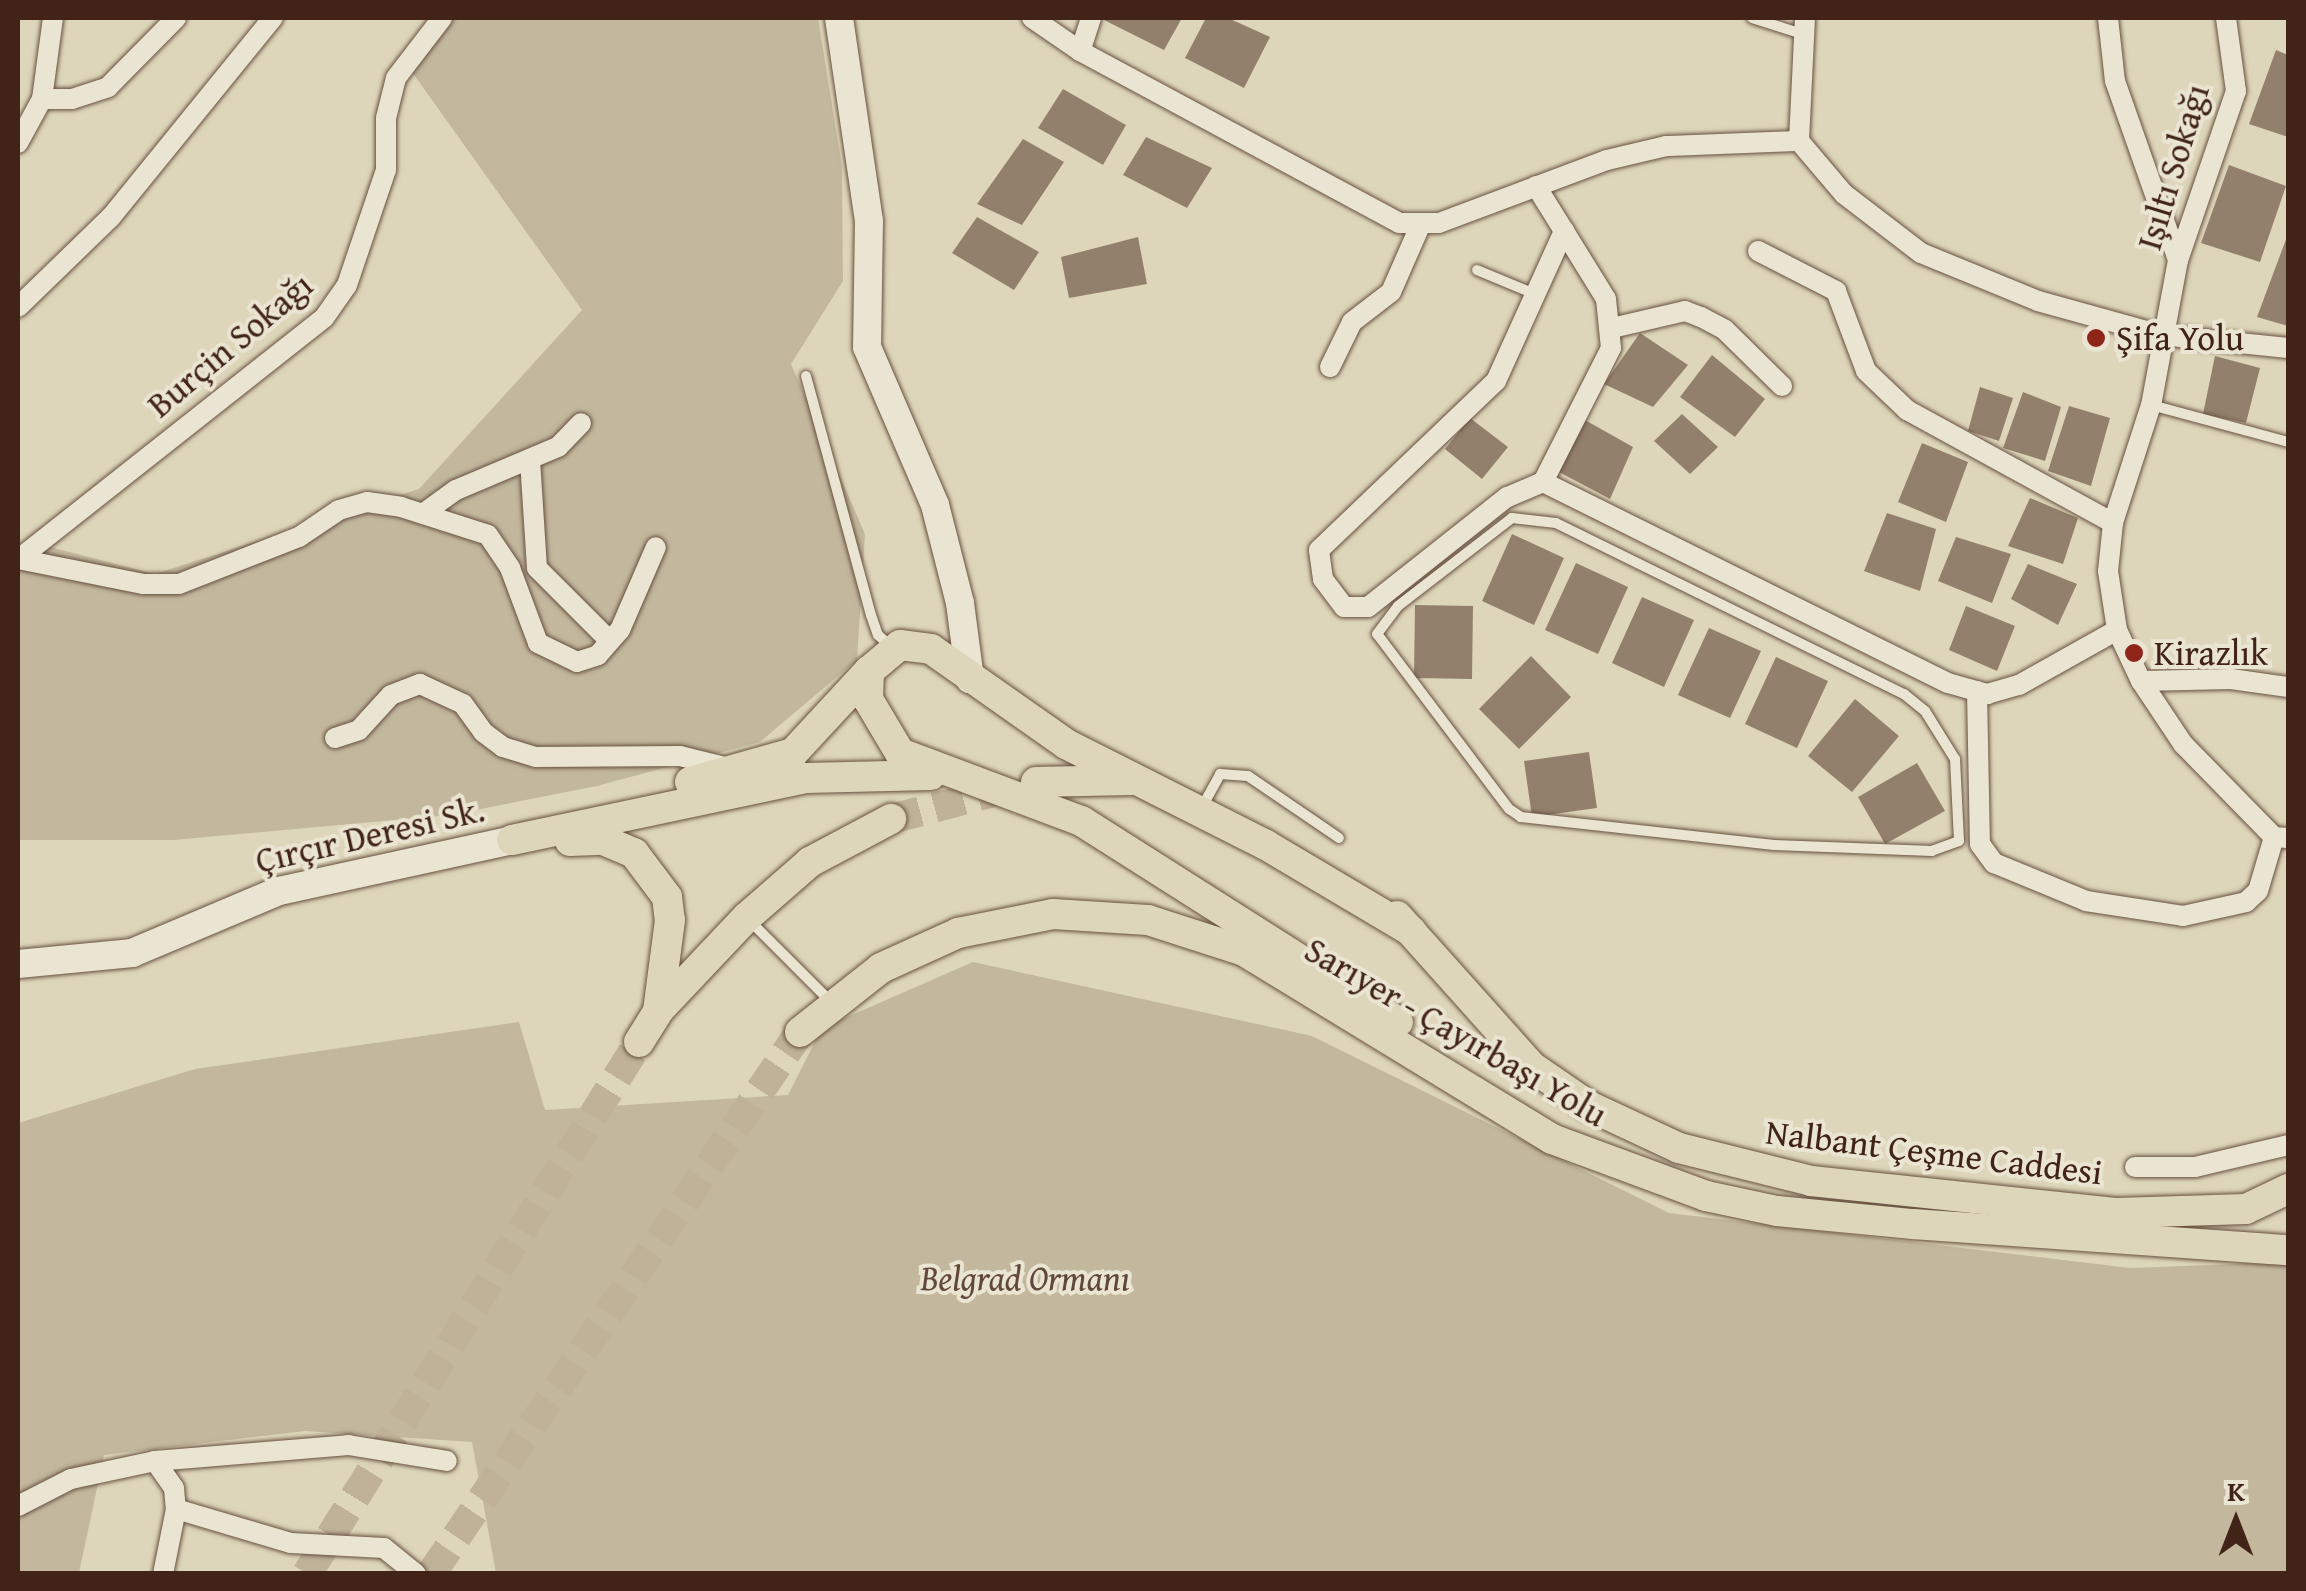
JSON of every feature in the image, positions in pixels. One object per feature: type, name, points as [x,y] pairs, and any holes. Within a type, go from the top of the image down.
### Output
[{"type":"main road","name":"Nalbant Çeşme Caddesi","points":[[894,648],[931,648],[970,679],[1134,780],[1266,844],[1410,931],[1532,1067],[1589,1106],[1679,1148],[1811,1182],[2101,1212],[2228,1211],[2288,1189]]},
{"type":"main road","points":[[512,840],[582,811],[793,753],[894,648]]},
{"type":"main road","points":[[869,671],[868,700],[900,752],[1081,821],[1150,859],[1381,1009],[1450,1074]]},
{"type":"main road","points":[[512,840],[806,778],[899,773],[978,781]]},
{"type":"main road","points":[[1036,782],[1134,780]]},
{"type":"main road","points":[[639,1042],[658,1011],[747,918],[810,862],[891,819]]},
{"type":"main road","points":[[512,840],[603,840],[634,853],[653,871],[670,920],[658,1011]]},
{"type":"main road","name":"Sarıyer - Çayırbaşı Yolu","points":[[800,1032],[831,1002],[881,968],[958,932],[1004,920],[1094,913],[1196,931],[1244,951],[1552,1139],[1706,1196],[1777,1211],[2288,1250]]},
{"type":"street","points":[[18,143],[42,98],[54,18]]},
{"type":"street","points":[[42,98],[72,98],[108,87],[176,18]]},
{"type":"street","points":[[18,307],[111,217],[273,18]]},
{"type":"street","name":"Burçin Sokağı","points":[[19,558],[324,318],[347,285],[386,170],[386,118],[396,78],[442,18]]},
{"type":"street","points":[[839,18],[869,221],[867,347],[935,505],[960,602],[970,679]]},
{"type":"street","points":[[1032,18],[1080,51],[1399,223],[1420,226],[1666,146],[1799,141]]},
{"type":"street","points":[[1080,51],[1091,18]]},
{"type":"street","points":[[2108,18],[2115,81],[2178,260]]},
{"type":"street","name":"Işıltı Sokağı","points":[[2226,18],[2236,91],[2178,260],[2151,406],[2113,523],[2108,571],[2117,630],[2140,681],[2183,744],[2281,837]]},
{"type":"street","points":[[1803,26],[1799,141],[1844,194],[1921,254],[2038,301],[2161,336],[2288,348]]},
{"type":"street","points":[[1536,186],[1606,300],[1612,328],[1611,348],[1542,482],[1507,497],[1368,607],[1344,607],[1323,579],[1320,550],[1496,381],[1564,232]]},
{"type":"street","points":[[1330,367],[1352,322],[1391,292],[1420,226]]},
{"type":"street","points":[[1758,251],[1836,292],[1866,371],[1906,410],[2113,523]]},
{"type":"street","points":[[1612,328],[1685,312],[1701,317],[1725,330],[1782,386]]},
{"type":"street","points":[[424,513],[456,490],[558,447],[580,423]]},
{"type":"street","points":[[530,460],[537,568],[610,641]]},
{"type":"street","points":[[1542,482],[1977,692],[2020,685],[2117,630]]},
{"type":"street","points":[[19,558],[144,584],[179,584],[245,561],[367,502],[424,513],[488,535],[510,568],[538,643],[552,654],[577,662],[598,655],[610,641],[642,588],[656,547]]},
{"type":"street","points":[[2140,681],[2230,679],[2288,687]]},
{"type":"street","points":[[335,738],[359,730],[391,695],[420,684],[463,704],[482,732],[503,747],[536,757],[680,756],[736,770]]},
{"type":"street","points":[[1977,692],[1980,844],[1994,863],[2086,900],[2183,916],[2246,902],[2258,891],[2281,837]]},
{"type":"street","name":"Çırçır Deresi Sk.","points":[[18,964],[132,954],[279,891],[512,840]]},
{"type":"street","points":[[2135,1167],[2195,1167],[2288,1145]]},
{"type":"street","points":[[18,1506],[71,1480],[156,1460],[348,1446],[447,1460]]},
{"type":"street","points":[[156,1460],[174,1488],[176,1509],[163,1574]]},
{"type":"street","points":[[176,1509],[290,1543],[384,1548],[416,1574]]},
{"type":"lane","points":[[1752,18],[1803,26]]},
{"type":"lane","points":[[1478,270],[1536,294]]},
{"type":"lane","points":[[806,376],[878,635],[894,648]]},
{"type":"lane","points":[[2151,406],[2288,442]]},
{"type":"lane","points":[[1512,518],[1556,523],[1708,595],[1871,673],[1925,712],[1954,759],[1959,841],[1932,852],[1774,845],[1521,818],[1494,794],[1377,634],[1398,606],[1512,518]]},
{"type":"lane","points":[[1708,595],[1720,570]]},
{"type":"lane","points":[[1200,812],[1220,774],[1230,772],[1248,776],[1339,838]]},
{"type":"lane","points":[[747,918],[831,1002]]},
{"type":"green space","points":[[434,18],[818,18],[842,167],[843,281],[791,364],[865,534],[857,660],[760,742],[597,786],[450,815],[174,840],[18,840],[18,552],[50,547],[155,574],[419,489],[582,310],[412,72]]},
{"type":"green space","name":"Belgrad Ormanı","points":[[973,962],[1312,1036],[1669,1213],[2130,1268],[2288,1262],[2288,1573],[496,1573],[472,1442],[305,1431],[104,1455],[79,1573],[18,1574],[18,1123],[195,1069],[519,1022],[545,1110],[788,1095],[822,1028]]},
{"type":"building","points":[[1100,18],[1182,18],[1164,50]]},
{"type":"building","points":[[1206,18],[1228,18],[1270,37],[1244,88],[1185,58]]},
{"type":"building","points":[[2276,50],[2288,55],[2288,137],[2249,124]]},
{"type":"building","points":[[1063,89],[1126,125],[1103,165],[1038,128]]},
{"type":"building","points":[[1146,137],[1212,168],[1187,208],[1123,175]]},
{"type":"building","points":[[1023,139],[1064,162],[1022,225],[977,204]]},
{"type":"building","points":[[2229,165],[2286,186],[2260,262],[2201,243]]},
{"type":"building","points":[[977,217],[1039,252],[1014,290],[952,253]]},
{"type":"building","points":[[2288,234],[2288,326],[2257,317]]},
{"type":"building","points":[[1138,237],[1147,284],[1069,298],[1061,257]]},
{"type":"building","points":[[1640,333],[1688,365],[1653,407],[1604,384]]},
{"type":"building","points":[[1712,355],[1765,399],[1735,437],[1680,397]]},
{"type":"building","points":[[2215,356],[2260,368],[2246,423],[2203,414]]},
{"type":"building","points":[[1980,387],[2013,398],[1999,441],[1968,431]]},
{"type":"building","points":[[2023,392],[2061,407],[2045,461],[2003,448]]},
{"type":"building","points":[[2069,406],[2110,418],[2091,486],[2048,471]]},
{"type":"building","points":[[1682,414],[1718,447],[1690,474],[1654,441]]},
{"type":"building","points":[[1470,418],[1508,447],[1482,479],[1445,449]]},
{"type":"building","points":[[1585,420],[1633,447],[1610,499],[1559,472]]},
{"type":"building","points":[[1922,443],[1968,462],[1946,522],[1898,502]]},
{"type":"building","points":[[2030,498],[2078,518],[2063,564],[2008,546]]},
{"type":"building","points":[[1887,513],[1936,529],[1920,591],[1864,571]]},
{"type":"building","points":[[1512,534],[1564,558],[1534,625],[1482,601]]},
{"type":"building","points":[[1956,537],[2011,554],[1992,603],[1938,581]]},
{"type":"building","points":[[1576,563],[1628,587],[1598,654],[1545,630]]},
{"type":"building","points":[[2028,564],[2077,584],[2058,625],[2011,599]]},
{"type":"building","points":[[1642,597],[1694,620],[1664,687],[1612,663]]},
{"type":"building","points":[[1415,605],[1473,606],[1472,679],[1414,678]]},
{"type":"building","points":[[1966,606],[2015,626],[1997,671],[1949,650]]},
{"type":"building","points":[[1709,628],[1761,651],[1730,718],[1678,695]]},
{"type":"building","points":[[1531,656],[1571,697],[1519,749],[1479,709]]},
{"type":"building","points":[[1776,657],[1828,681],[1797,748],[1745,724]]},
{"type":"building","points":[[1855,699],[1899,736],[1852,792],[1808,756]]},
{"type":"building","points":[[1589,752],[1597,808],[1532,817],[1524,761]]},
{"type":"building","points":[[1917,763],[1945,811],[1885,844],[1858,797]]},
{"type":"tunnel","points":[[891,819],[1009,788]]},
{"type":"tunnel","points":[[431,1574],[800,1032]]},
{"type":"tunnel","points":[[307,1574],[639,1042]]},
{"type":"place","name":"Şifa Yolu","points":[[2096,338]]},
{"type":"place","name":"Kirazlık","points":[[2134,653]]}]
